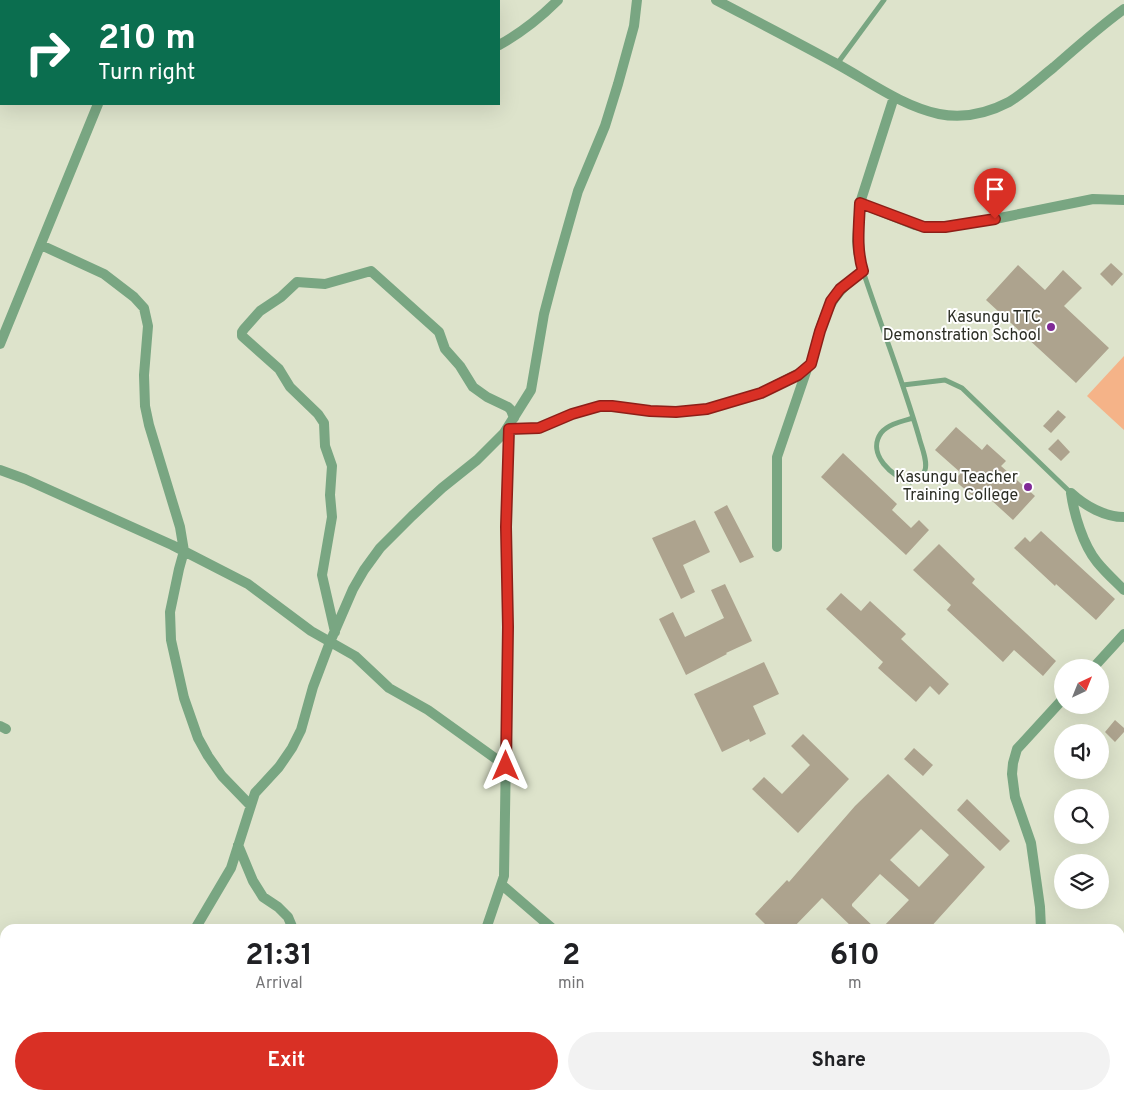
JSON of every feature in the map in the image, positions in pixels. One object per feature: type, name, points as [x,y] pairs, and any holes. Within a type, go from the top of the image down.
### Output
[{"type":"street","points":[[500,44],[518,35],[546,13],[558,0]]},
{"type":"street","points":[[198,924],[231,868],[255,793],[292,748],[301,730],[313,687],[353,589],[380,548],[424,504],[482,455],[508,429],[531,390],[544,314],[555,272],[578,191],[605,126],[618,84],[634,26],[637,0]]},
{"type":"street","points":[[716,0],[837,64],[894,97],[924,110],[940,114],[971,116],[988,112],[1033,85],[1124,9]]},
{"type":"street","points":[[777,547],[777,457],[807,369],[811,364],[831,301],[840,289],[863,271],[857,241],[860,203],[894,97]]},
{"type":"street","points":[[0,344],[98,105]]},
{"type":"street","points":[[860,203],[915,224],[932,228],[995,219],[1093,199],[1124,200]]},
{"type":"street","points":[[41,245],[104,274],[134,296],[144,308],[148,326],[144,375],[145,406],[180,527],[184,552],[170,612],[171,640],[184,698],[198,738],[222,776],[250,805]]},
{"type":"street","points":[[335,632],[322,575],[332,517],[330,495],[332,466],[325,446],[324,423],[318,414],[290,387],[279,369],[242,336],[244,329],[260,311],[283,295],[297,282],[325,284],[371,271],[439,332],[445,349],[460,366],[473,387],[508,407],[513,413],[514,418]]},
{"type":"street","points":[[508,429],[539,428],[572,414],[605,405],[650,411],[676,412],[707,409],[761,393],[807,369]]},
{"type":"street","points":[[488,924],[504,876],[506,841],[508,627],[506,527],[508,429]]},
{"type":"street","points":[[0,470],[25,478],[248,584],[311,631],[355,656],[389,688],[428,710],[506,766]]},
{"type":"street","points":[[1071,493],[1085,504],[1100,512],[1124,518]]},
{"type":"street","points":[[1071,493],[1079,523],[1096,560],[1124,590]]},
{"type":"street","points":[[1101,659],[1124,634]]},
{"type":"street","points":[[1041,924],[1031,843],[1015,797],[1012,774],[1017,749],[1054,709]]},
{"type":"street","points":[[238,845],[253,881],[263,897],[278,907],[288,917],[291,924]]},
{"type":"street","points":[[502,885],[547,924]]},
{"type":"lane","points":[[837,64],[884,0]]},
{"type":"lane","points":[[863,271],[903,385],[913,418],[926,461],[925,470],[920,478],[911,482],[901,480],[888,469],[878,455],[877,444],[881,434],[888,428],[913,418]]},
{"type":"lane","points":[[903,385],[945,380],[962,388],[1071,493]]},
{"type":"shaded area","points":[[1124,356],[1124,430],[1087,396]]},
{"type":"building","points":[[1111,263],[1123,274],[1112,286],[1100,274]]},
{"type":"building","name":"Kasungu TTC Demonstration School","points":[[1018,265],[1045,290],[1063,270],[1082,288],[1064,306],[1109,348],[1076,383],[986,300]]},
{"type":"building","points":[[1058,410],[1066,417],[1051,433],[1043,426]]},
{"type":"building","points":[[956,427],[982,450],[987,444],[1006,461],[1001,466],[1035,496],[1013,520],[980,490],[974,497],[954,480],[961,473],[935,450]]},
{"type":"building","points":[[1058,439],[1070,452],[1061,461],[1048,449]]},
{"type":"building","points":[[843,453],[897,504],[892,510],[911,528],[919,520],[929,530],[906,555],[821,477]]},
{"type":"building","points":[[727,505],[754,557],[740,563],[714,512]]},
{"type":"building","points":[[695,520],[710,552],[683,565],[695,592],[681,599],[652,538]]},
{"type":"building","points":[[1041,531],[1115,599],[1096,620],[1056,584],[1055,586],[1014,548],[1025,537],[1030,542]]},
{"type":"building","points":[[939,544],[975,579],[972,583],[1054,659],[1054,663],[1043,676],[1014,650],[1003,662],[947,610],[951,605],[913,570]]},
{"type":"building","points":[[725,584],[752,641],[686,675],[659,619],[673,612],[685,637],[724,618],[711,590]]},
{"type":"building","points":[[841,593],[861,611],[870,601],[906,634],[901,639],[949,684],[939,695],[930,686],[916,702],[878,668],[883,662],[826,609]]},
{"type":"building","points":[[764,662],[779,694],[753,706],[766,734],[750,742],[749,739],[722,752],[694,694]]},
{"type":"building","points":[[1115,720],[1124,728],[1124,732],[1115,742],[1109,736],[1109,727]]},
{"type":"building","points":[[803,734],[849,779],[798,833],[752,789],[764,777],[782,794],[810,765],[791,746]]},
{"type":"building","points":[[914,748],[933,765],[923,776],[904,759]]},
{"type":"building","points":[[888,774],[985,867],[934,924],[886,924],[909,900],[880,874],[852,904],[871,924],[849,924],[822,898],[797,924],[765,924],[755,914],[787,880],[789,882],[855,806]],"holes":[[[921,829],[949,855],[919,887],[890,860]]]},
{"type":"building","points":[[967,799],[1010,841],[1000,851],[957,810]]},
{"type":"place","name":"Kasungu TTC Demonstration School","points":[[1051,327]]},
{"type":"place","name":"Kasungu Teacher Training College","points":[[1028,487]]},
{"type":"route","points":[[506,766],[508,627],[506,527],[509,429],[539,428],[572,414],[605,405],[650,411],[676,412],[707,409],[761,393],[798,375],[811,364],[831,301],[840,289],[863,271],[857,241],[860,223],[860,203],[915,224],[932,228],[995,219]]}]
